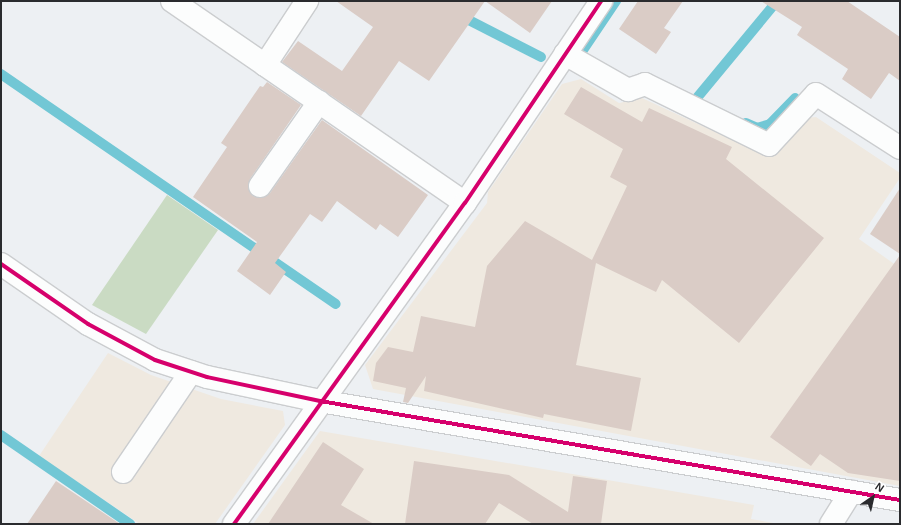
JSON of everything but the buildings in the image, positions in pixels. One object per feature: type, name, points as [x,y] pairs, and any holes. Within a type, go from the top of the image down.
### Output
[{"type":"street","points":[[172,1],[465,203]]},
{"type":"street","points":[[265,65],[307,1]]},
{"type":"street","points":[[234,524],[320,402],[465,203],[602,1]]},
{"type":"street","points":[[566,54],[628,90],[645,84],[769,145],[816,94],[900,148]]},
{"type":"street","points":[[260,186],[319,102]]},
{"type":"street","points":[[1,264],[88,324],[155,360],[191,372],[320,402],[900,500]]},
{"type":"street","points":[[123,472],[191,372]]},
{"type":"street","points":[[831,524],[851,492]]},
{"type":"shaded area","points":[[581,79],[619,103],[642,98],[765,155],[776,155],[806,118],[816,117],[900,173],[900,178],[859,239],[900,268],[900,486],[373,389],[365,365],[487,203],[488,192],[562,84]]},
{"type":"shaded area","points":[[108,353],[151,375],[221,399],[283,411],[285,425],[215,524],[140,524],[39,456]]},
{"type":"shaded area","points":[[320,431],[754,505],[751,519],[779,524],[253,524]]},
{"type":"green space","points":[[167,195],[218,230],[146,334],[92,305]]},
{"type":"waterway","points":[[581,53],[616,1]]},
{"type":"waterway","points":[[696,99],[777,1]]},
{"type":"waterway","points":[[459,15],[541,57]]},
{"type":"waterway","points":[[1,74],[336,304]]},
{"type":"waterway","points":[[746,123],[757,128],[770,124],[795,98]]},
{"type":"waterway","points":[[1,435],[130,524]]},
{"type":"cycle path","points":[[234,524],[465,203],[601,1]]},
{"type":"cycle path","points":[[1,264],[88,324],[155,360],[207,377],[320,401],[900,500]]}]
